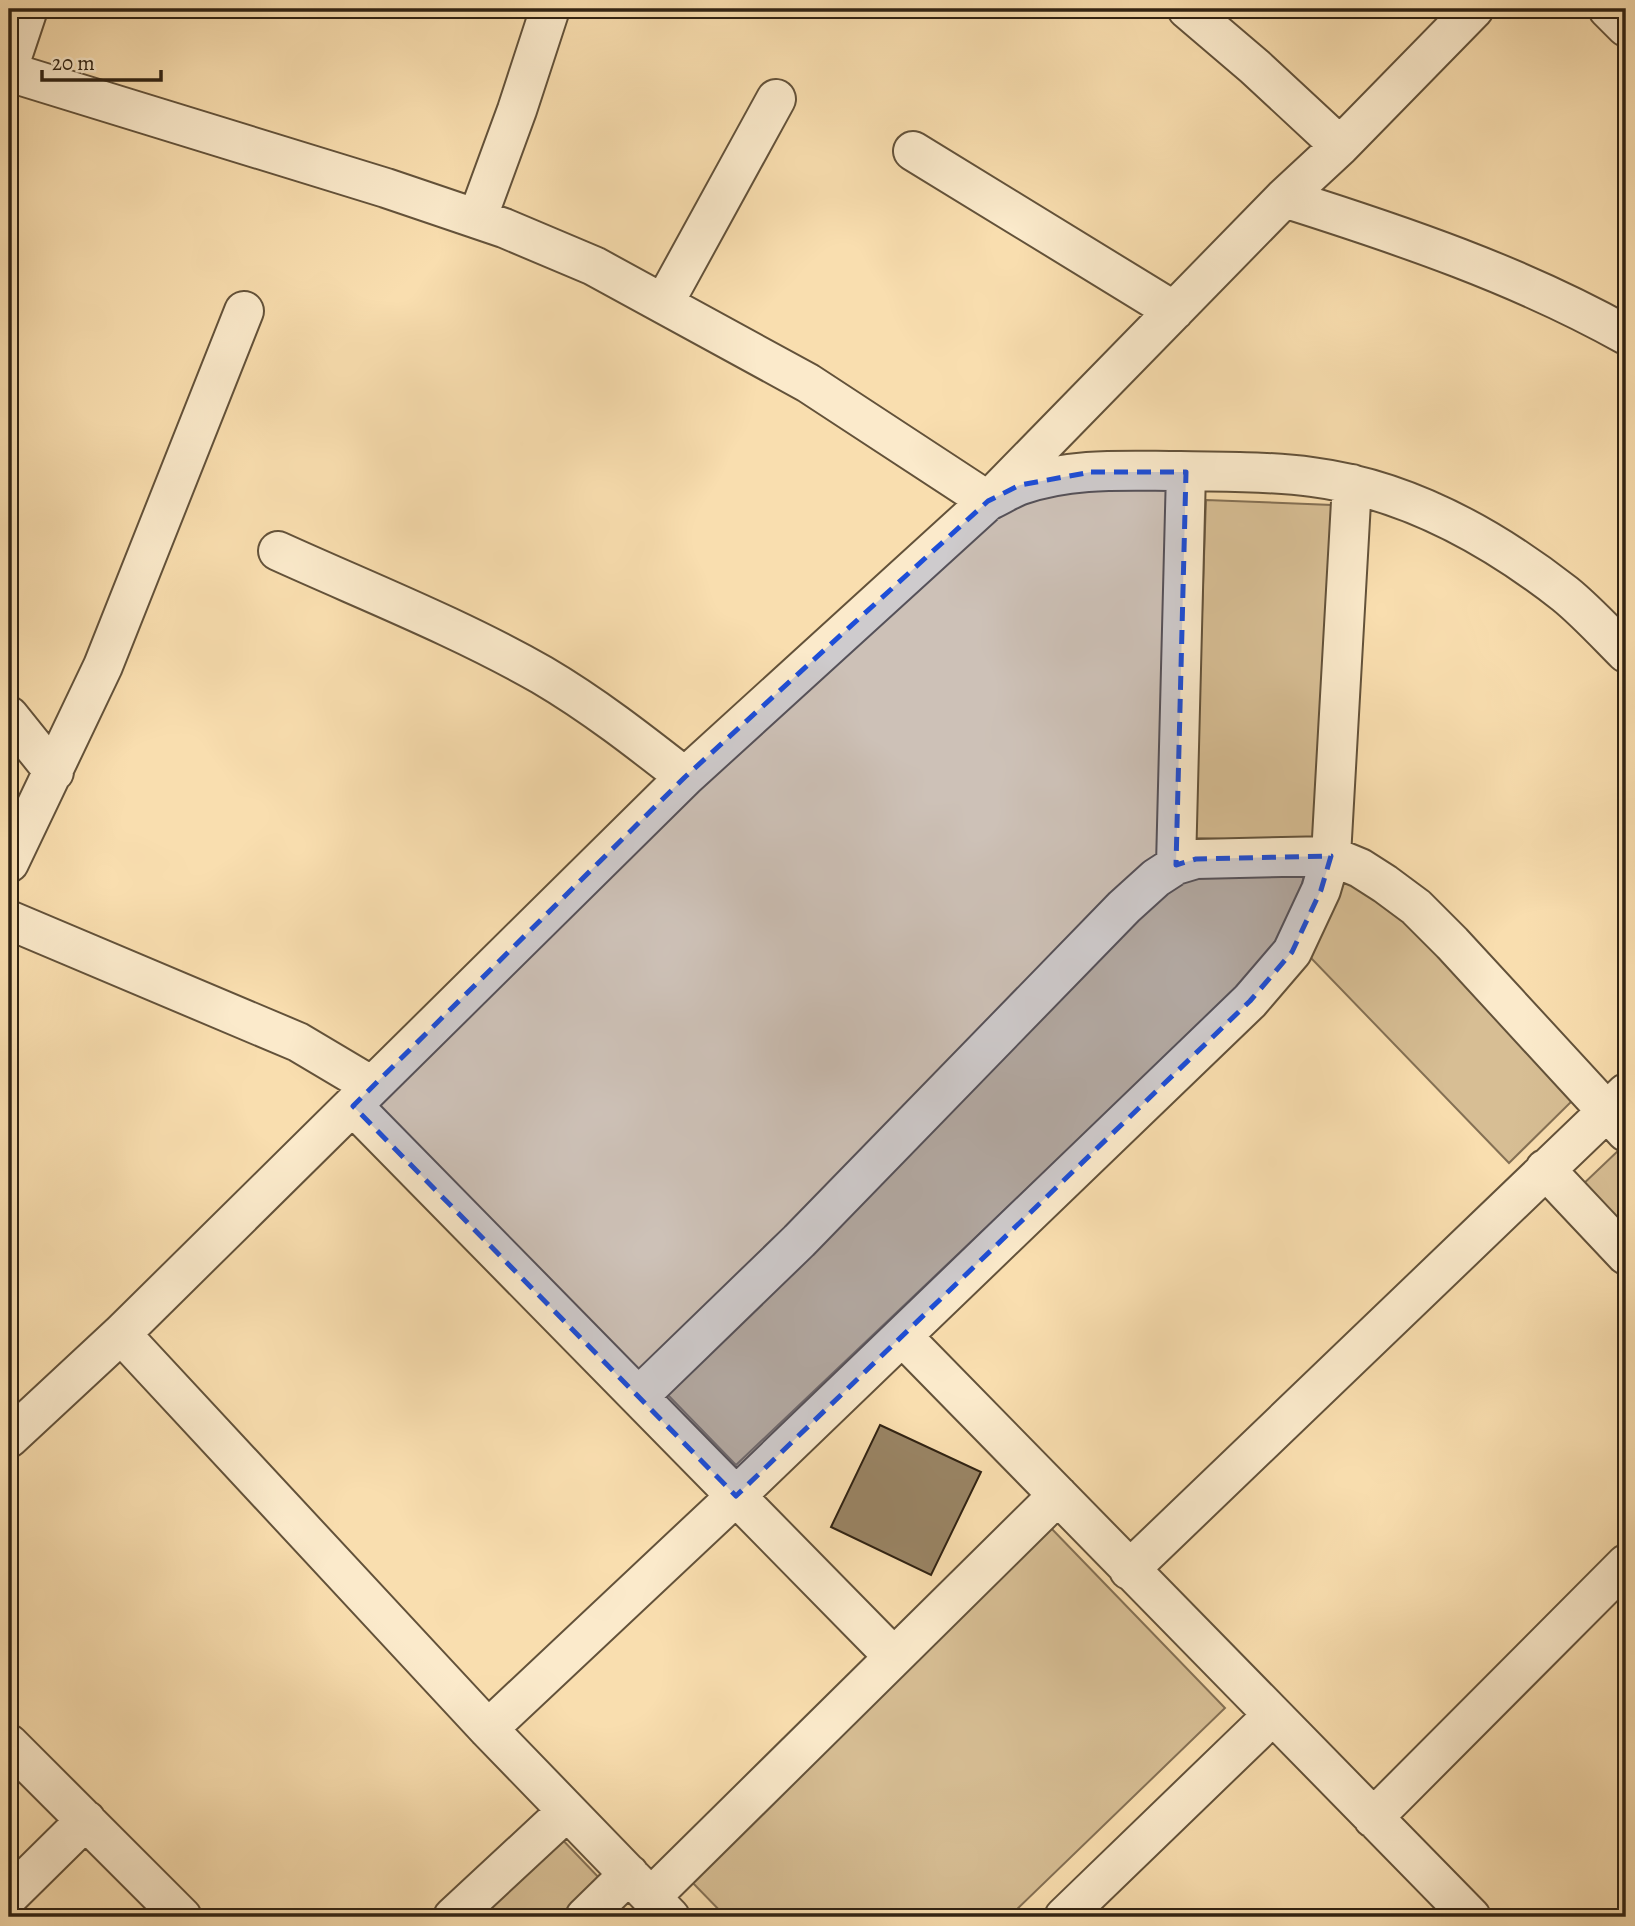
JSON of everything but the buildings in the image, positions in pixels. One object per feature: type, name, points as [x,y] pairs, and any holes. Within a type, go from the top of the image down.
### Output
[{"type":"street","points":[[9,66],[28,9]]},
{"type":"street","points":[[477,219],[550,9]]},
{"type":"street","points":[[1187,9],[1255,66],[1340,146]]},
{"type":"street","points":[[9,1438],[121,1334],[685,777],[988,501],[1284,198],[1340,146],[1474,9]]},
{"type":"street","points":[[1608,9],[1626,27]]},
{"type":"street","points":[[9,72],[386,188],[477,219],[594,266],[807,383],[988,501]]},
{"type":"street","points":[[664,303],[776,99]]},
{"type":"street","points":[[913,151],[1174,310]]},
{"type":"street","points":[[1284,198],[1468,261],[1556,299],[1626,335]]},
{"type":"street","points":[[9,863],[103,666],[244,312]]},
{"type":"street","points":[[988,501],[1020,485],[1052,477],[1091,472],[1186,471],[1312,477],[1352,484],[1390,494],[1430,510],[1516,558],[1566,596],[1626,653]]},
{"type":"street","points":[[1176,866],[1186,471]]},
{"type":"street","points":[[488,1730],[902,1336],[1275,974],[1292,952],[1321,890],[1331,856],[1352,484]]},
{"type":"street","points":[[278,551],[476,640],[542,676],[615,722],[685,777]]},
{"type":"street","points":[[9,716],[54,772]]},
{"type":"street","points":[[639,1396],[799,1241],[1124,907],[1156,878],[1176,866],[1196,859],[1331,856],[1360,868],[1416,907],[1620,1112],[1545,1169],[1129,1570]]},
{"type":"street","points":[[9,920],[298,1042],[362,1096],[639,1396],[894,1657]]},
{"type":"street","points":[[1545,1169],[1626,1255]]},
{"type":"street","points":[[121,1334],[488,1730],[650,1896]]},
{"type":"street","points":[[902,1336],[1471,1917]]},
{"type":"street","points":[[585,1917],[650,1896],[1058,1496]]},
{"type":"street","points":[[1373,1818],[1621,1581]]},
{"type":"street","points":[[1064,1917],[1273,1715]]},
{"type":"street","points":[[9,1744],[182,1917]]},
{"type":"street","points":[[453,1917],[567,1811]]},
{"type":"street","points":[[9,1896],[86,1820]]},
{"type":"highlighted area","points":[[1091,472],[1186,472],[1176,865],[1196,859],[1331,856],[1321,890],[1292,952],[1250,1001],[736,1496],[353,1106],[685,777],[988,501],[1020,485]]},
{"type":"shaded area","points":[[1206,500],[1332,505],[1321,842],[1194,838]]},
{"type":"shaded area","points":[[1345,875],[1405,918],[1576,1097],[1509,1163],[1311,958]]},
{"type":"shaded area","points":[[1197,876],[1304,876],[1294,914],[1257,970],[736,1465],[666,1393],[1177,880]]},
{"type":"shaded area","points":[[1621,1148],[1626,1154],[1626,1237],[1579,1188]]},
{"type":"shaded area","points":[[1050,1527],[1225,1708],[1009,1917],[726,1917],[688,1878]]},
{"type":"shaded area","points":[[556,1833],[604,1883],[568,1917],[468,1917]]}]
